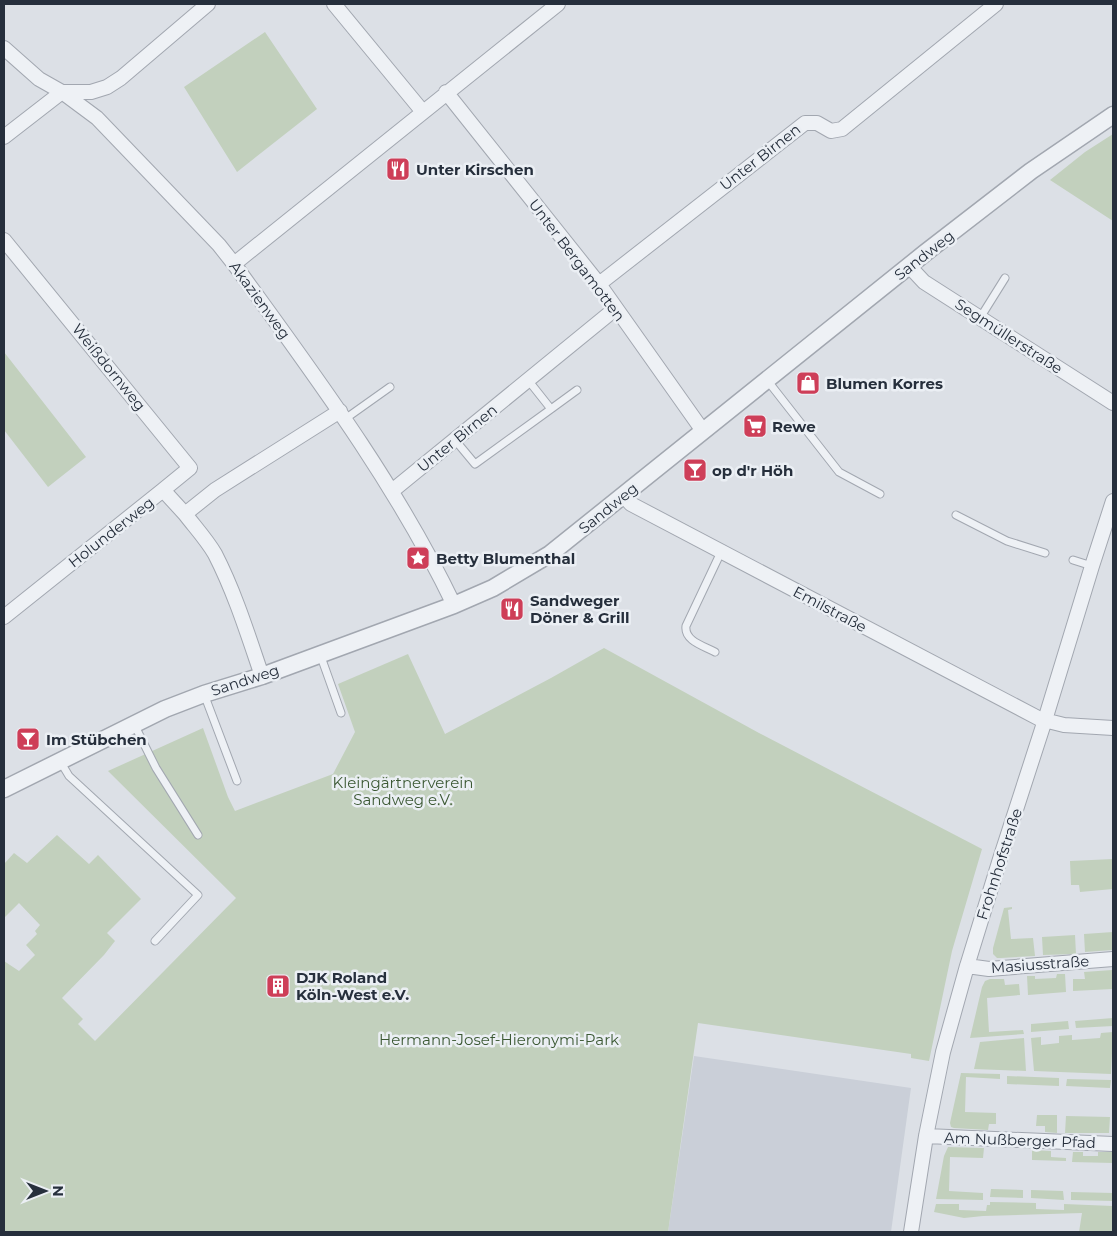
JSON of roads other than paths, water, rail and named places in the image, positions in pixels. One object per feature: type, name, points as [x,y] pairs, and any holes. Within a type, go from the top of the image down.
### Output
[{"type":"street","points":[[4,137],[62,92],[91,92],[107,87],[128,72],[208,4]]},
{"type":"street","points":[[334,4],[422,112]]},
{"type":"street","points":[[234,264],[558,4]]},
{"type":"street","name":"Unter Birnen","points":[[599,284],[804,122],[817,123],[831,131],[842,129],[996,4]]},
{"type":"street","name":"Akazienweg","points":[[4,48],[39,79],[62,92],[97,118],[219,245],[343,415],[392,491],[454,605]]},
{"type":"street","name":"Unter Bergamotten","points":[[446,92],[599,284],[703,432]]},
{"type":"street","name":"Sandweg","points":[[4,789],[165,709],[204,694],[262,676],[454,605],[492,588],[550,554],[909,266],[1031,171],[1113,115]]},
{"type":"street","name":"Weißdornweg","points":[[4,240],[190,468],[163,490]]},
{"type":"street","name":"Segmüllerstraße","points":[[909,266],[924,282],[1113,403]]},
{"type":"street","name":"Unter Birnen","points":[[392,491],[615,309]]},
{"type":"street","points":[[262,676],[234,596],[214,554],[185,514],[215,490],[343,415]]},
{"type":"street","name":"Holunderweg","points":[[4,617],[163,490],[185,514]]},
{"type":"street","name":"Emilstraße","points":[[623,495],[631,504],[1043,720],[1073,726],[1113,728]]},
{"type":"street","name":"Frohnhofstraße","points":[[910,1232],[939,1067],[967,966],[1113,501]]},
{"type":"street","name":"Masiusstraße","points":[[967,966],[990,969],[1113,959]]},
{"type":"street","name":"Am Nußberger Pfad","points":[[926,1136],[1113,1144]]},
{"type":"lane","points":[[980,318],[1005,278]]},
{"type":"lane","points":[[528,380],[551,409]]},
{"type":"lane","points":[[767,380],[839,472],[880,494]]},
{"type":"lane","points":[[343,415],[390,386]]},
{"type":"lane","points":[[455,440],[474,464],[577,390]]},
{"type":"lane","points":[[956,515],[1007,541],[1045,553]]},
{"type":"lane","points":[[715,652],[689,638],[685,632],[686,626],[722,552]]},
{"type":"lane","points":[[1073,560],[1092,566]]},
{"type":"lane","points":[[320,654],[341,713]]},
{"type":"lane","points":[[204,694],[237,781]]},
{"type":"lane","points":[[134,724],[156,768],[198,834]]},
{"type":"lane","points":[[59,760],[69,776],[198,895],[155,941]]},
{"type":"place","name":"Unter Kirschen","points":[[398,169]]},
{"type":"place","name":"Blumen Korres","points":[[808,383]]},
{"type":"place","name":"Rewe","points":[[755,426]]},
{"type":"place","name":"op d'r Höh","points":[[695,470]]},
{"type":"place","name":"Betty Blumenthal","points":[[418,558]]},
{"type":"place","name":"Sandweger Döner & Grill","points":[[512,609]]},
{"type":"place","name":"Im Stübchen","points":[[28,739]]},
{"type":"place","name":"DJK Roland Köln-West e.V.","points":[[278,986]]},
{"type":"park label","name":"Kleingärtnerverein Sandweg e.V.","points":[[403,790]]},
{"type":"park label","name":"Hermann-Josef-Hieronymi-Park","points":[[499,1039]]}]
